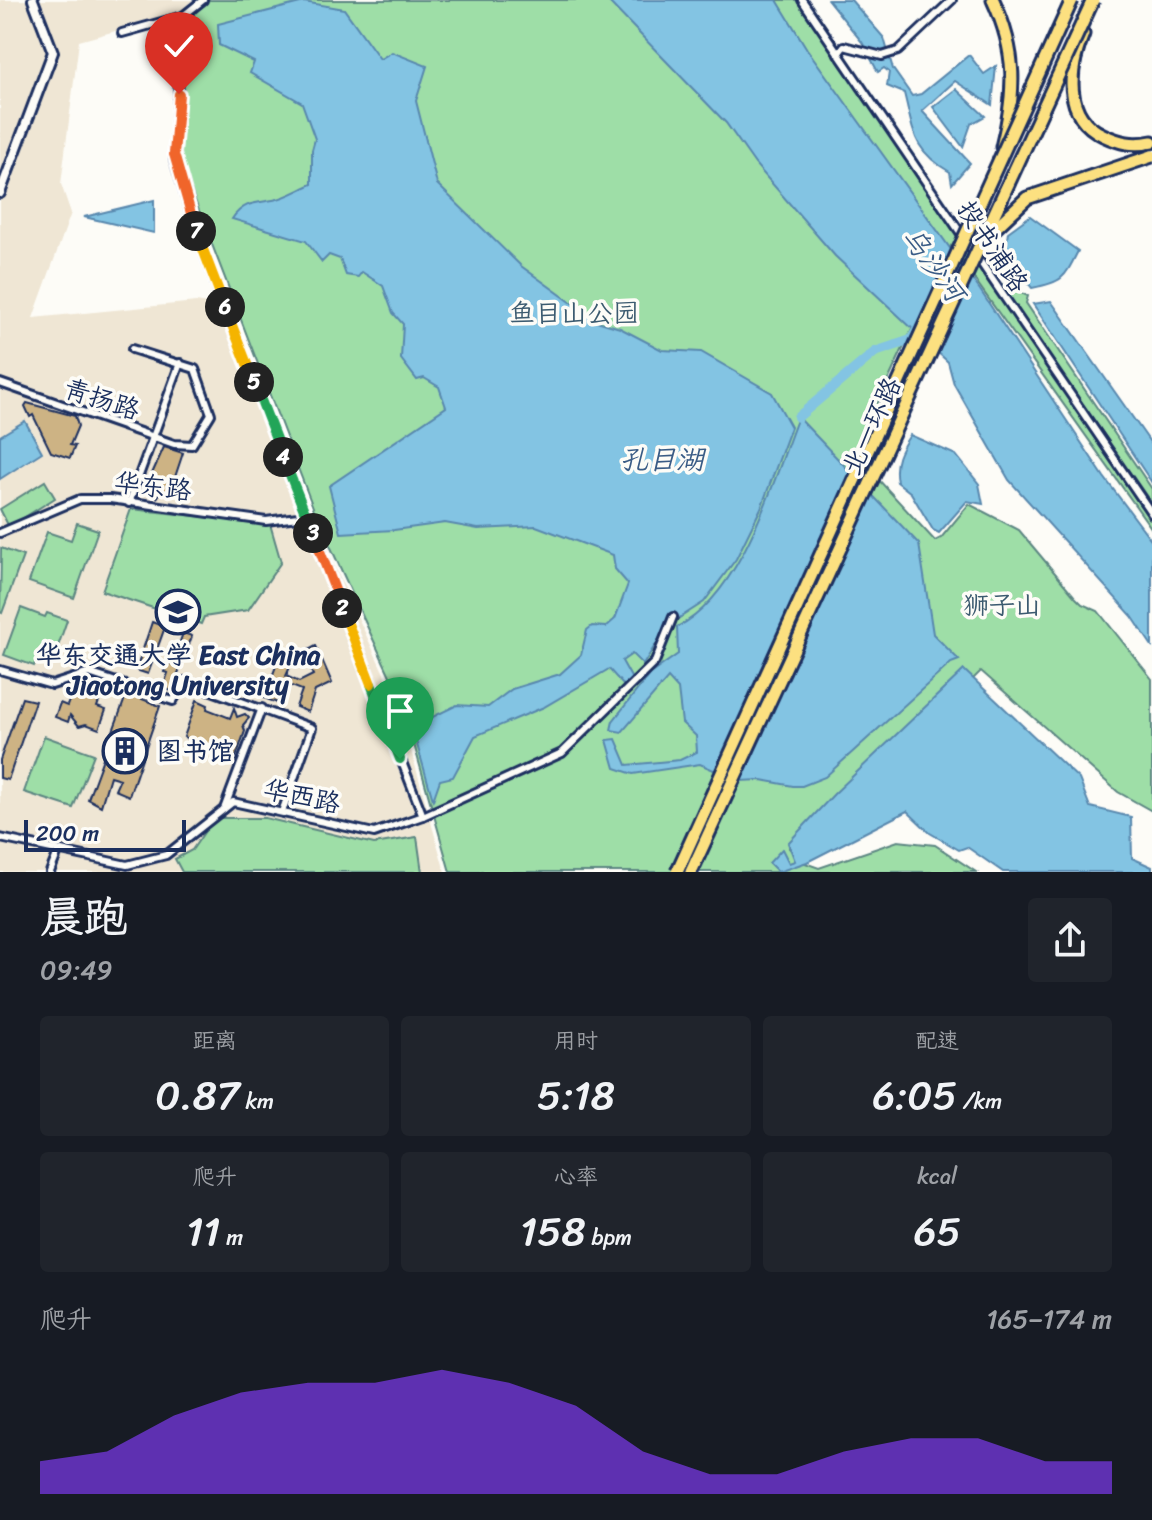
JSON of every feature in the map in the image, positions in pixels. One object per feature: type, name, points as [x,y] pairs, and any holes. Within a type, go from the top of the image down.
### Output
[{"type":"highway","points":[[993,0],[1005,25],[1011,56],[1013,98],[997,163]]},
{"type":"highway","name":"北一环路","points":[[677,872],[1072,0]]},
{"type":"highway","points":[[1095,0],[1072,68],[1072,95],[1079,116],[1093,131],[1117,142],[1138,145],[1152,142]]},
{"type":"highway","name":"北一环路","points":[[691,872],[1095,0]]},
{"type":"highway","points":[[940,329],[957,303],[988,236],[1015,206],[1043,191],[1152,156]]},
{"type":"street","points":[[0,193],[53,52],[33,0]]},
{"type":"street","points":[[122,33],[183,16],[203,0]]},
{"type":"street","name":"投书浦路","points":[[802,0],[1152,514]]},
{"type":"street","points":[[838,54],[844,46],[882,56],[898,51],[952,0]]},
{"type":"street","points":[[183,16],[174,159],[198,238],[423,816]]},
{"type":"street","points":[[129,503],[180,363],[132,349]]},
{"type":"street","name":"青扬路","points":[[0,383],[174,444],[192,445],[211,414],[195,369],[180,363]]},
{"type":"street","name":"华东路","points":[[0,533],[80,499],[266,521],[306,516]]},
{"type":"street","name":"华西路","points":[[1,840],[127,865],[157,860],[233,802],[374,833],[423,816],[562,753],[655,662],[673,617]]},
{"type":"street","points":[[0,670],[52,685],[89,673],[173,701],[185,681],[312,728],[282,812]]},
{"type":"street","points":[[224,810],[262,708]]},
{"type":"street","points":[[50,872],[58,852]]},
{"type":"shaded area","name":"华东交通大学 East China Jiaotong University","points":[[0,0],[193,0],[181,13],[79,41],[61,184],[71,213],[33,318],[196,302],[231,308],[313,520],[398,704],[445,872],[0,872]]},
{"type":"green space","name":"鱼目山公园","points":[[207,0],[798,0],[1152,514],[1152,529],[951,246],[854,453],[935,541],[969,504],[1019,530],[1075,597],[1098,611],[1152,679],[1152,811],[1118,792],[981,671],[807,844],[790,843],[789,848],[802,862],[819,868],[898,841],[935,845],[976,872],[450,872],[402,702],[316,515],[183,169],[178,139],[188,21]]},
{"type":"green space","points":[[999,283],[1028,296],[1026,303],[1152,489],[1152,504]]},
{"type":"green space","points":[[45,481],[55,498],[9,527],[0,509]]},
{"type":"green space","points":[[131,509],[270,524],[281,562],[248,610],[204,617],[201,624],[102,591]]},
{"type":"green space","points":[[77,523],[98,530],[74,598],[29,582],[47,532],[71,540]]},
{"type":"green space","points":[[1,548],[23,556],[2,613],[0,612]]},
{"type":"green space","points":[[21,608],[45,617],[47,613],[67,620],[53,661],[38,655],[34,666],[4,655]]},
{"type":"green space","points":[[44,736],[94,754],[73,808],[24,792]]},
{"type":"green space","points":[[214,818],[265,818],[374,844],[417,837],[422,872],[182,872],[175,859],[192,850]]},
{"type":"water","name":"乌沙河","points":[[607,0],[777,0],[807,49],[980,290],[1104,477],[1152,541],[1152,646],[1132,616],[1009,480],[954,384],[948,362],[835,256],[755,164],[726,123]]},
{"type":"water","points":[[828,0],[851,0],[884,38],[893,69],[912,96],[921,94],[969,55],[984,74],[996,66],[992,105],[955,81],[922,111],[970,163],[952,184],[950,172],[928,156],[916,139],[904,93],[887,86],[889,72],[884,68],[878,72],[862,42]]},
{"type":"water","name":"孔目湖","points":[[304,2],[344,9],[380,59],[392,52],[427,66],[416,101],[437,184],[521,266],[597,321],[620,328],[662,350],[701,352],[772,393],[791,427],[761,508],[736,559],[704,602],[667,626],[643,665],[632,654],[622,661],[632,679],[623,685],[609,669],[544,707],[475,736],[453,777],[440,780],[433,800],[412,727],[457,705],[488,707],[512,689],[560,674],[581,655],[587,630],[592,626],[606,627],[615,619],[628,584],[615,569],[613,555],[536,526],[478,529],[445,523],[341,533],[329,486],[446,407],[439,387],[424,378],[417,380],[401,359],[403,324],[393,313],[383,286],[362,272],[358,277],[346,275],[340,259],[329,255],[322,262],[306,241],[232,219],[245,206],[283,197],[312,184],[315,139],[302,103],[250,73],[254,62],[219,45],[218,24]]},
{"type":"water","points":[[956,89],[985,116],[971,124],[963,147],[933,107]]},
{"type":"water","points":[[154,200],[154,233],[84,217]]},
{"type":"water","points":[[1030,216],[1078,251],[1061,278],[1032,288],[1005,255],[1008,232]]},
{"type":"water","points":[[1051,301],[1152,445],[1152,483],[1033,304]]},
{"type":"water","name":"孔目湖","points":[[798,417],[919,544],[933,634],[959,660],[951,663],[825,777],[802,786],[762,780],[739,781],[700,764],[633,774],[615,768],[607,740],[616,739],[627,765],[680,760],[697,752],[696,736],[682,723],[678,689],[668,678],[622,732],[611,730],[613,721],[650,674],[678,654],[677,627],[700,611],[720,590],[737,563],[766,503]]},
{"type":"water","points":[[25,421],[42,452],[0,479],[0,436]]},
{"type":"water","points":[[910,435],[956,455],[979,484],[983,504],[967,501],[939,533],[933,530],[911,493],[897,482],[898,457]]},
{"type":"water","points":[[964,670],[1079,779],[1090,807],[1131,817],[1132,858],[1152,867],[1152,872],[1003,872],[967,847],[959,850],[930,833],[907,811],[807,862],[778,872],[769,863],[782,849],[789,863],[795,861],[788,843],[834,794]]},
{"type":"building","points":[[27,403],[75,416],[78,426],[70,445],[75,446],[70,458],[51,452],[33,415],[30,417],[25,406]]},
{"type":"building","points":[[164,447],[183,453],[169,495],[161,492],[157,498],[158,489],[152,485],[151,476]]},
{"type":"building","points":[[152,622],[165,627],[148,674],[136,670]]},
{"type":"building","points":[[183,633],[192,636],[172,691],[163,688],[168,673],[164,672],[167,662],[172,664]]},
{"type":"building","points":[[316,646],[332,683],[315,691],[308,712],[296,707],[302,690],[284,683],[277,703],[264,698],[281,653],[294,658],[286,676],[299,682],[313,675],[303,653]]},
{"type":"building","points":[[83,681],[98,682],[94,697],[100,699],[97,707],[106,710],[99,729],[86,724],[79,726],[70,715],[68,722],[55,717],[60,703],[67,706],[73,690],[79,692]]},
{"type":"building","name":"图书馆","points":[[127,693],[160,706],[129,796],[115,790],[120,779],[110,776],[101,806],[88,799]]},
{"type":"building","points":[[22,698],[35,701],[8,780],[0,778],[0,760]]},
{"type":"building","points":[[197,700],[208,705],[207,709],[230,718],[234,708],[237,717],[245,714],[249,718],[243,725],[245,731],[235,760],[193,744],[194,741],[184,737]]},
{"type":"waterway","points":[[798,417],[875,352],[911,340],[920,325]]},
{"type":"place","name":"华东交通大学 East China Jiaotong University","points":[[178,612]]},
{"type":"place","name":"图书馆","points":[[125,751]]},
{"type":"route","points":[[179,94],[174,159],[198,238],[400,759]]},
{"type":"park label","name":"狮子山","points":[[1002,605]]}]
